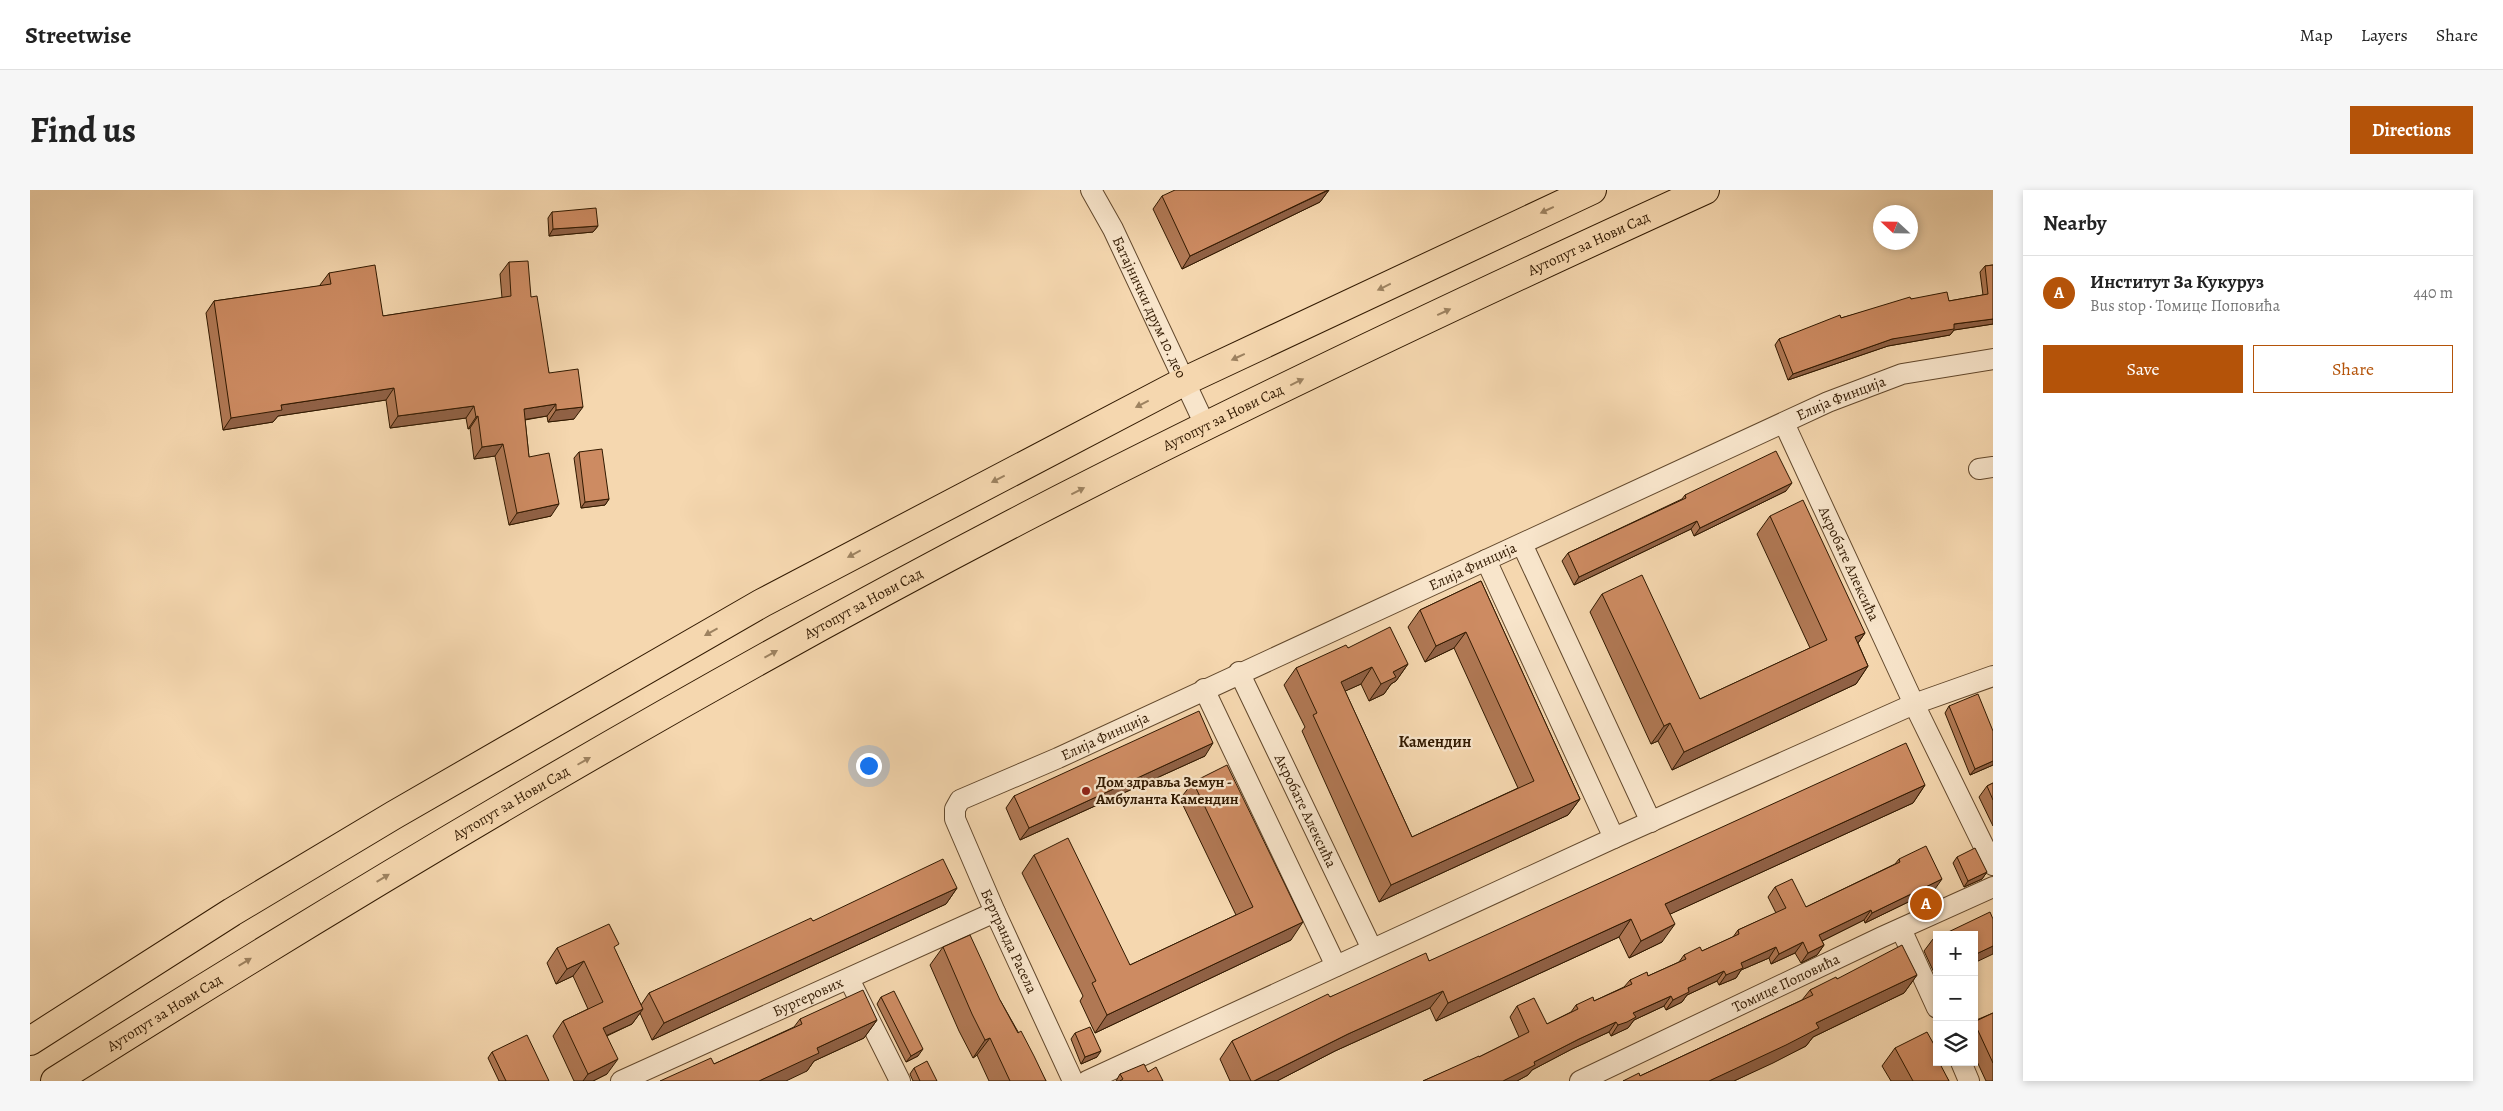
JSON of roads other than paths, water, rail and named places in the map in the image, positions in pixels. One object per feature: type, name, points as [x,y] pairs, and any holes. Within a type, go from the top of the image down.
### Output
[{"type":"main road","points":[[30,1041],[232,912],[646,669],[843,559],[1185,381],[1592,190]]},
{"type":"main road","name":"Аутопут за Нови Сад","points":[[55,1081],[396,870],[717,684],[1034,513],[1206,426],[1375,344],[1704,190]]},
{"type":"street","name":"Батајнички друм 10. део","points":[[1091,190],[1113,229],[1206,426]]},
{"type":"street","name":"Елија Финција","points":[[960,800],[1866,386],[1902,374],[1993,359]]},
{"type":"street","name":"Акробате Алексића","points":[[1784,423],[1914,704],[1993,865]]},
{"type":"street","points":[[1522,544],[1651,822]]},
{"type":"street","points":[[1486,560],[1614,838]]},
{"type":"street","name":"Акробате Алексића","points":[[1239,672],[1372,949]]},
{"type":"street","points":[[1087,1081],[1614,838],[1914,704],[1993,676]]},
{"type":"street","points":[[1204,689],[1336,966]]},
{"type":"street","name":"Бертранда Расела","points":[[960,800],[955,809],[955,819],[995,912],[1073,1081]]},
{"type":"street","name":"Томице Поповића","points":[[1580,1081],[1993,887]]},
{"type":"street","name":"Бургерових","points":[[621,1081],[995,912]]},
{"type":"street","points":[[1901,929],[1933,999]]},
{"type":"street","points":[[849,979],[900,1081]]},
{"type":"street","points":[[1963,1066],[1969,1081]]},
{"type":"place","name":"Дом здравља Земун - Амбуланта Камендин","points":[[1086,791]]},
{"type":"place","name":"Институт За Кукуруз","points":[[1926,904]]},
{"type":"district","name":"Камендин","points":[[1435,741]]}]
